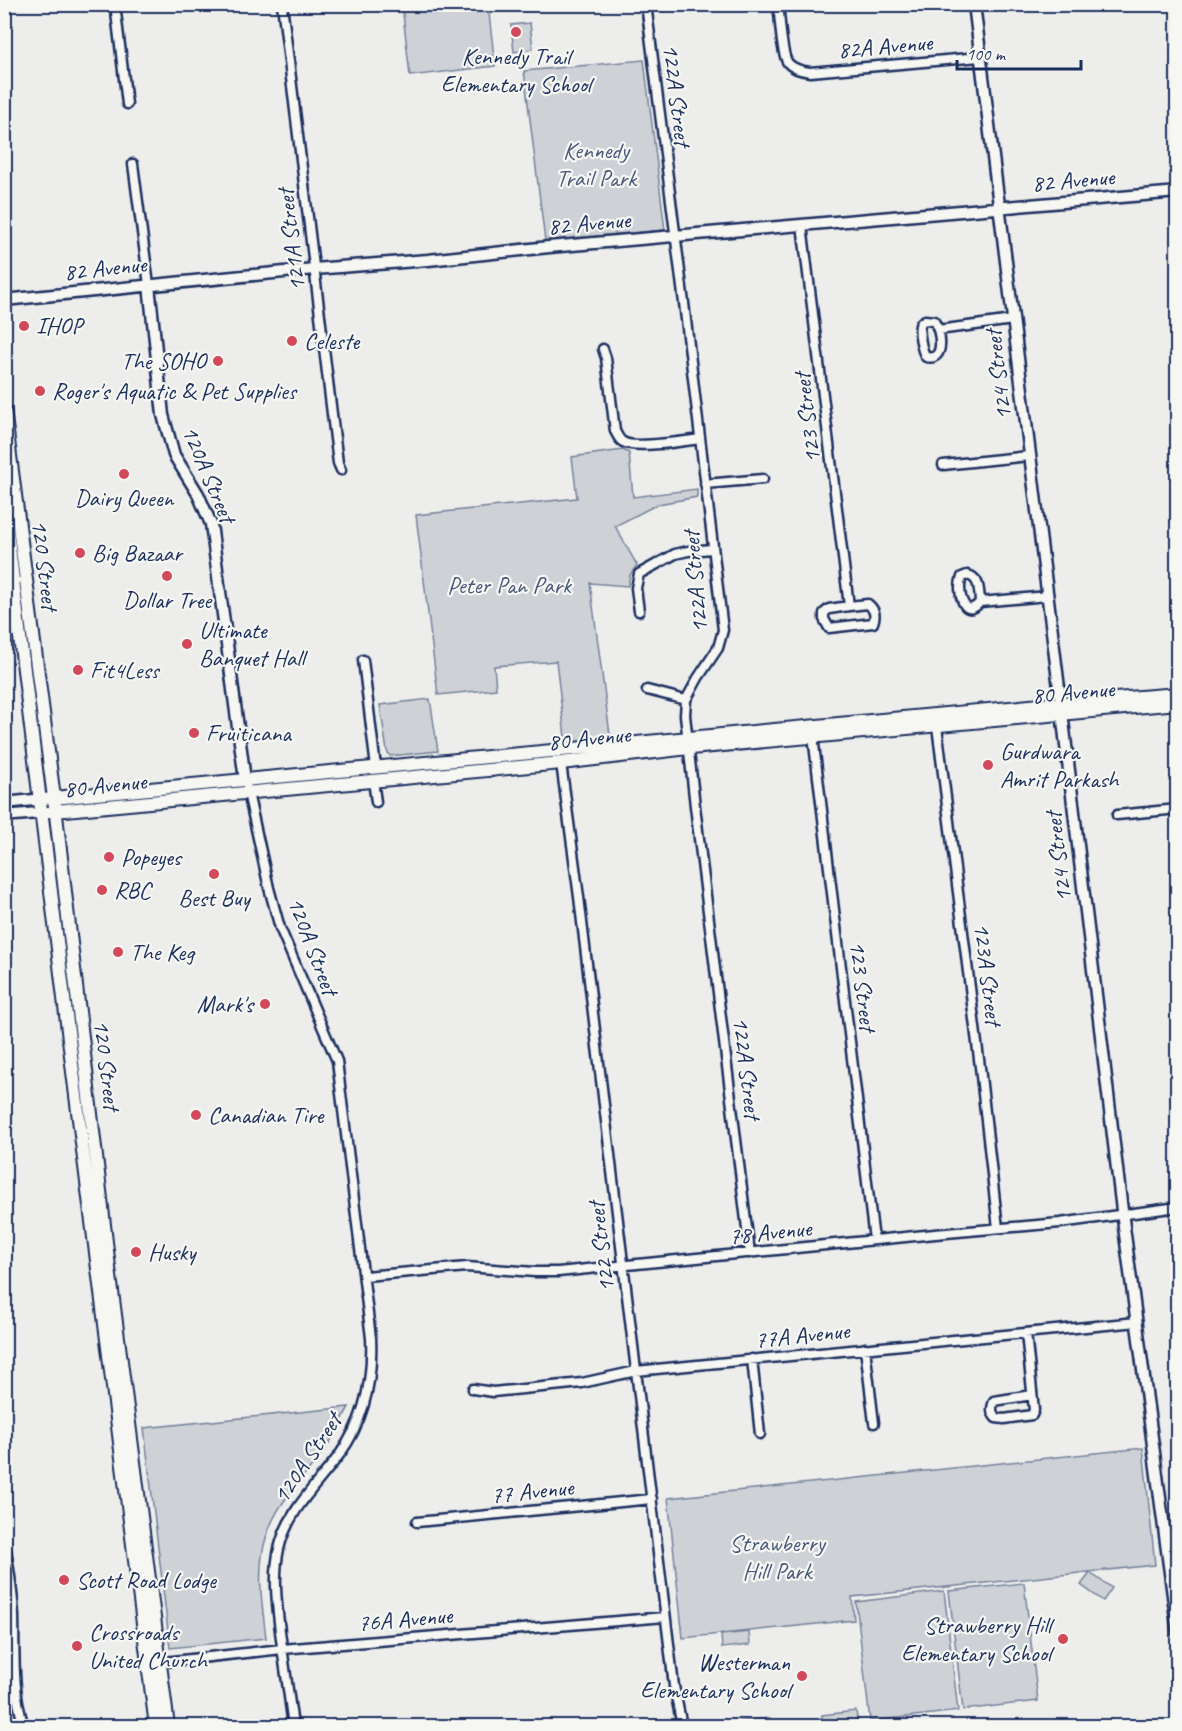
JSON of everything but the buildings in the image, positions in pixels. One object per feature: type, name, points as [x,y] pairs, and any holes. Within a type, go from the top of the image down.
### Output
[{"type":"main road","name":"120 Street","points":[[4,409],[25,571],[47,798]]},
{"type":"main road","name":"120 Street","points":[[5,507],[49,812],[98,1219],[112,1381],[154,1664],[168,1726]]},
{"type":"main road","points":[[5,507],[10,514],[14,529],[20,531]]},
{"type":"main road","points":[[10,548],[16,551],[25,571]]},
{"type":"main road","name":"80 Avenue","points":[[49,812],[331,784],[338,777],[374,774],[461,760],[937,726],[1178,694]]},
{"type":"main road","name":"80 Avenue","points":[[47,798],[245,780],[561,763],[688,743],[970,711],[1178,703]]},
{"type":"main road","points":[[937,726],[945,719],[963,716],[970,711]]},
{"type":"main road","points":[[813,736],[820,730],[839,728],[844,724]]},
{"type":"main road","name":"120 Street","points":[[49,812],[85,1165],[91,1174],[110,1276],[128,1421],[154,1664],[156,1726]]},
{"type":"main road","points":[[112,1381],[119,1391],[122,1415],[128,1421]]},
{"type":"street","points":[[115,4],[127,104]]},
{"type":"street","name":"121A Street","points":[[282,4],[338,463],[341,470]]},
{"type":"street","name":"122A Street","points":[[646,4],[723,624],[718,648],[686,700],[685,715],[750,1253]]},
{"type":"street","name":"82A Avenue","points":[[778,4],[787,62],[793,67],[810,72],[980,57]]},
{"type":"street","name":"124 Street","points":[[974,4],[1123,1215],[1178,1633]]},
{"type":"street","name":"120A Street","points":[[134,164],[163,415],[174,455],[198,494],[212,524],[245,780],[280,928],[337,1061],[365,1276],[372,1362],[362,1413],[354,1432],[339,1455],[306,1495],[290,1519],[279,1550],[276,1592],[293,1726]]},
{"type":"street","name":"82 Avenue","points":[[4,300],[314,269],[1178,192]]},
{"type":"street","name":"123 Street","points":[[802,225],[849,606]]},
{"type":"street","points":[[938,330],[1013,320]]},
{"type":"street","points":[[603,349],[615,431],[624,443],[638,445],[700,439]]},
{"type":"street","points":[[943,465],[1029,456]]},
{"type":"street","points":[[705,484],[762,479]]},
{"type":"street","points":[[639,610],[636,588],[639,574],[675,554],[712,549]]},
{"type":"street","points":[[981,602],[1047,596]]},
{"type":"street","points":[[868,604],[873,608],[875,617],[873,623],[829,628],[824,619],[824,613],[829,609],[849,606],[868,604]]},
{"type":"street","points":[[363,660],[376,802]]},
{"type":"street","points":[[647,690],[686,700]]},
{"type":"street","name":"123A Street","points":[[937,726],[981,1067],[998,1228]]},
{"type":"street","name":"123 Street","points":[[813,736],[874,1240]]},
{"type":"street","name":"122 Street","points":[[561,763],[665,1617],[682,1726]]},
{"type":"street","name":"80 Avenue","points":[[4,803],[47,798]]},
{"type":"street","points":[[1118,815],[1178,809]]},
{"type":"street","name":"80 Avenue","points":[[4,816],[49,812]]},
{"type":"street","name":"78 Avenue","points":[[365,1276],[467,1266],[549,1272],[623,1266],[1071,1222],[1178,1207]]},
{"type":"street","name":"77A Avenue","points":[[473,1389],[493,1392],[582,1383],[636,1371],[1137,1322]]},
{"type":"street","points":[[1026,1333],[1034,1410],[1032,1415],[1004,1419],[996,1418],[993,1414],[991,1408],[994,1401],[1032,1395]]},
{"type":"street","points":[[865,1348],[874,1423]]},
{"type":"street","points":[[752,1359],[760,1434]]},
{"type":"street","name":"77 Avenue","points":[[417,1522],[651,1499]]},
{"type":"street","points":[[4,1537],[14,1613],[14,1665],[18,1710],[24,1726]]},
{"type":"street","name":"76A Avenue","points":[[154,1664],[282,1649],[665,1617]]},
{"type":"green space","points":[[402,5],[488,5],[495,66],[410,76]]},
{"type":"green space","points":[[530,23],[533,49],[514,52],[511,25]]},
{"type":"green space","name":"Kennedy Trail Park","points":[[644,60],[665,230],[545,241],[524,71]]},
{"type":"green space","name":"Peter Pan Park","points":[[623,450],[629,453],[633,497],[697,489],[697,497],[658,504],[615,526],[637,565],[630,575],[628,586],[590,583],[611,742],[566,746],[556,661],[494,666],[496,689],[438,695],[416,515],[577,498],[572,457]]},
{"type":"green space","points":[[430,699],[438,751],[390,756],[387,751],[380,705]]},
{"type":"green space","points":[[349,1407],[329,1443],[279,1508],[266,1538],[262,1556],[261,1597],[266,1638],[170,1648],[144,1428]]},
{"type":"green space","name":"Strawberry Hill Park","points":[[1143,1448],[1155,1565],[852,1597],[854,1620],[683,1638],[668,1498]]},
{"type":"green space","points":[[1090,1573],[1112,1588],[1103,1601],[1081,1585]]},
{"type":"green space","points":[[1024,1583],[1038,1701],[963,1710],[949,1591]]},
{"type":"green space","points":[[944,1591],[958,1711],[870,1721],[856,1602]]},
{"type":"green space","points":[[749,1632],[750,1645],[722,1648],[721,1635]]},
{"type":"green space","points":[[856,1711],[858,1725],[823,1726],[822,1715]]},
{"type":"green space","points":[[770,1718],[771,1726],[735,1726],[735,1722]]},
{"type":"place","name":"Kennedy Trail Elementary School","points":[[516,32]]},
{"type":"place","name":"IHOP","points":[[24,326]]},
{"type":"place","name":"Celeste","points":[[292,341]]},
{"type":"place","name":"The SOHO","points":[[218,361]]},
{"type":"place","name":"Roger's Aquatic & Pet Supplies","points":[[40,391]]},
{"type":"place","name":"Dairy Queen","points":[[124,474]]},
{"type":"place","name":"Big Bazaar","points":[[80,553]]},
{"type":"place","name":"Dollar Tree","points":[[167,576]]},
{"type":"place","name":"Ultimate Banquet Hall","points":[[187,644]]},
{"type":"place","name":"Fit4Less","points":[[78,670]]},
{"type":"place","name":"Fruiticana","points":[[194,733]]},
{"type":"place","name":"Gurdwara Amrit Parkash","points":[[988,765]]},
{"type":"place","name":"Popeyes","points":[[109,857]]},
{"type":"place","name":"Best Buy","points":[[214,874]]},
{"type":"place","name":"RBC","points":[[102,890]]},
{"type":"place","name":"The Keg","points":[[118,952]]},
{"type":"place","name":"Mark's","points":[[265,1004]]},
{"type":"place","name":"Canadian Tire","points":[[196,1115]]},
{"type":"place","name":"Husky","points":[[136,1252]]},
{"type":"place","name":"Scott Road Lodge","points":[[64,1580]]},
{"type":"place","name":"Strawberry Hill Elementary School","points":[[1063,1639]]},
{"type":"place","name":"Crossroads United Church","points":[[77,1646]]},
{"type":"place","name":"Westerman Elementary School","points":[[802,1676]]}]
